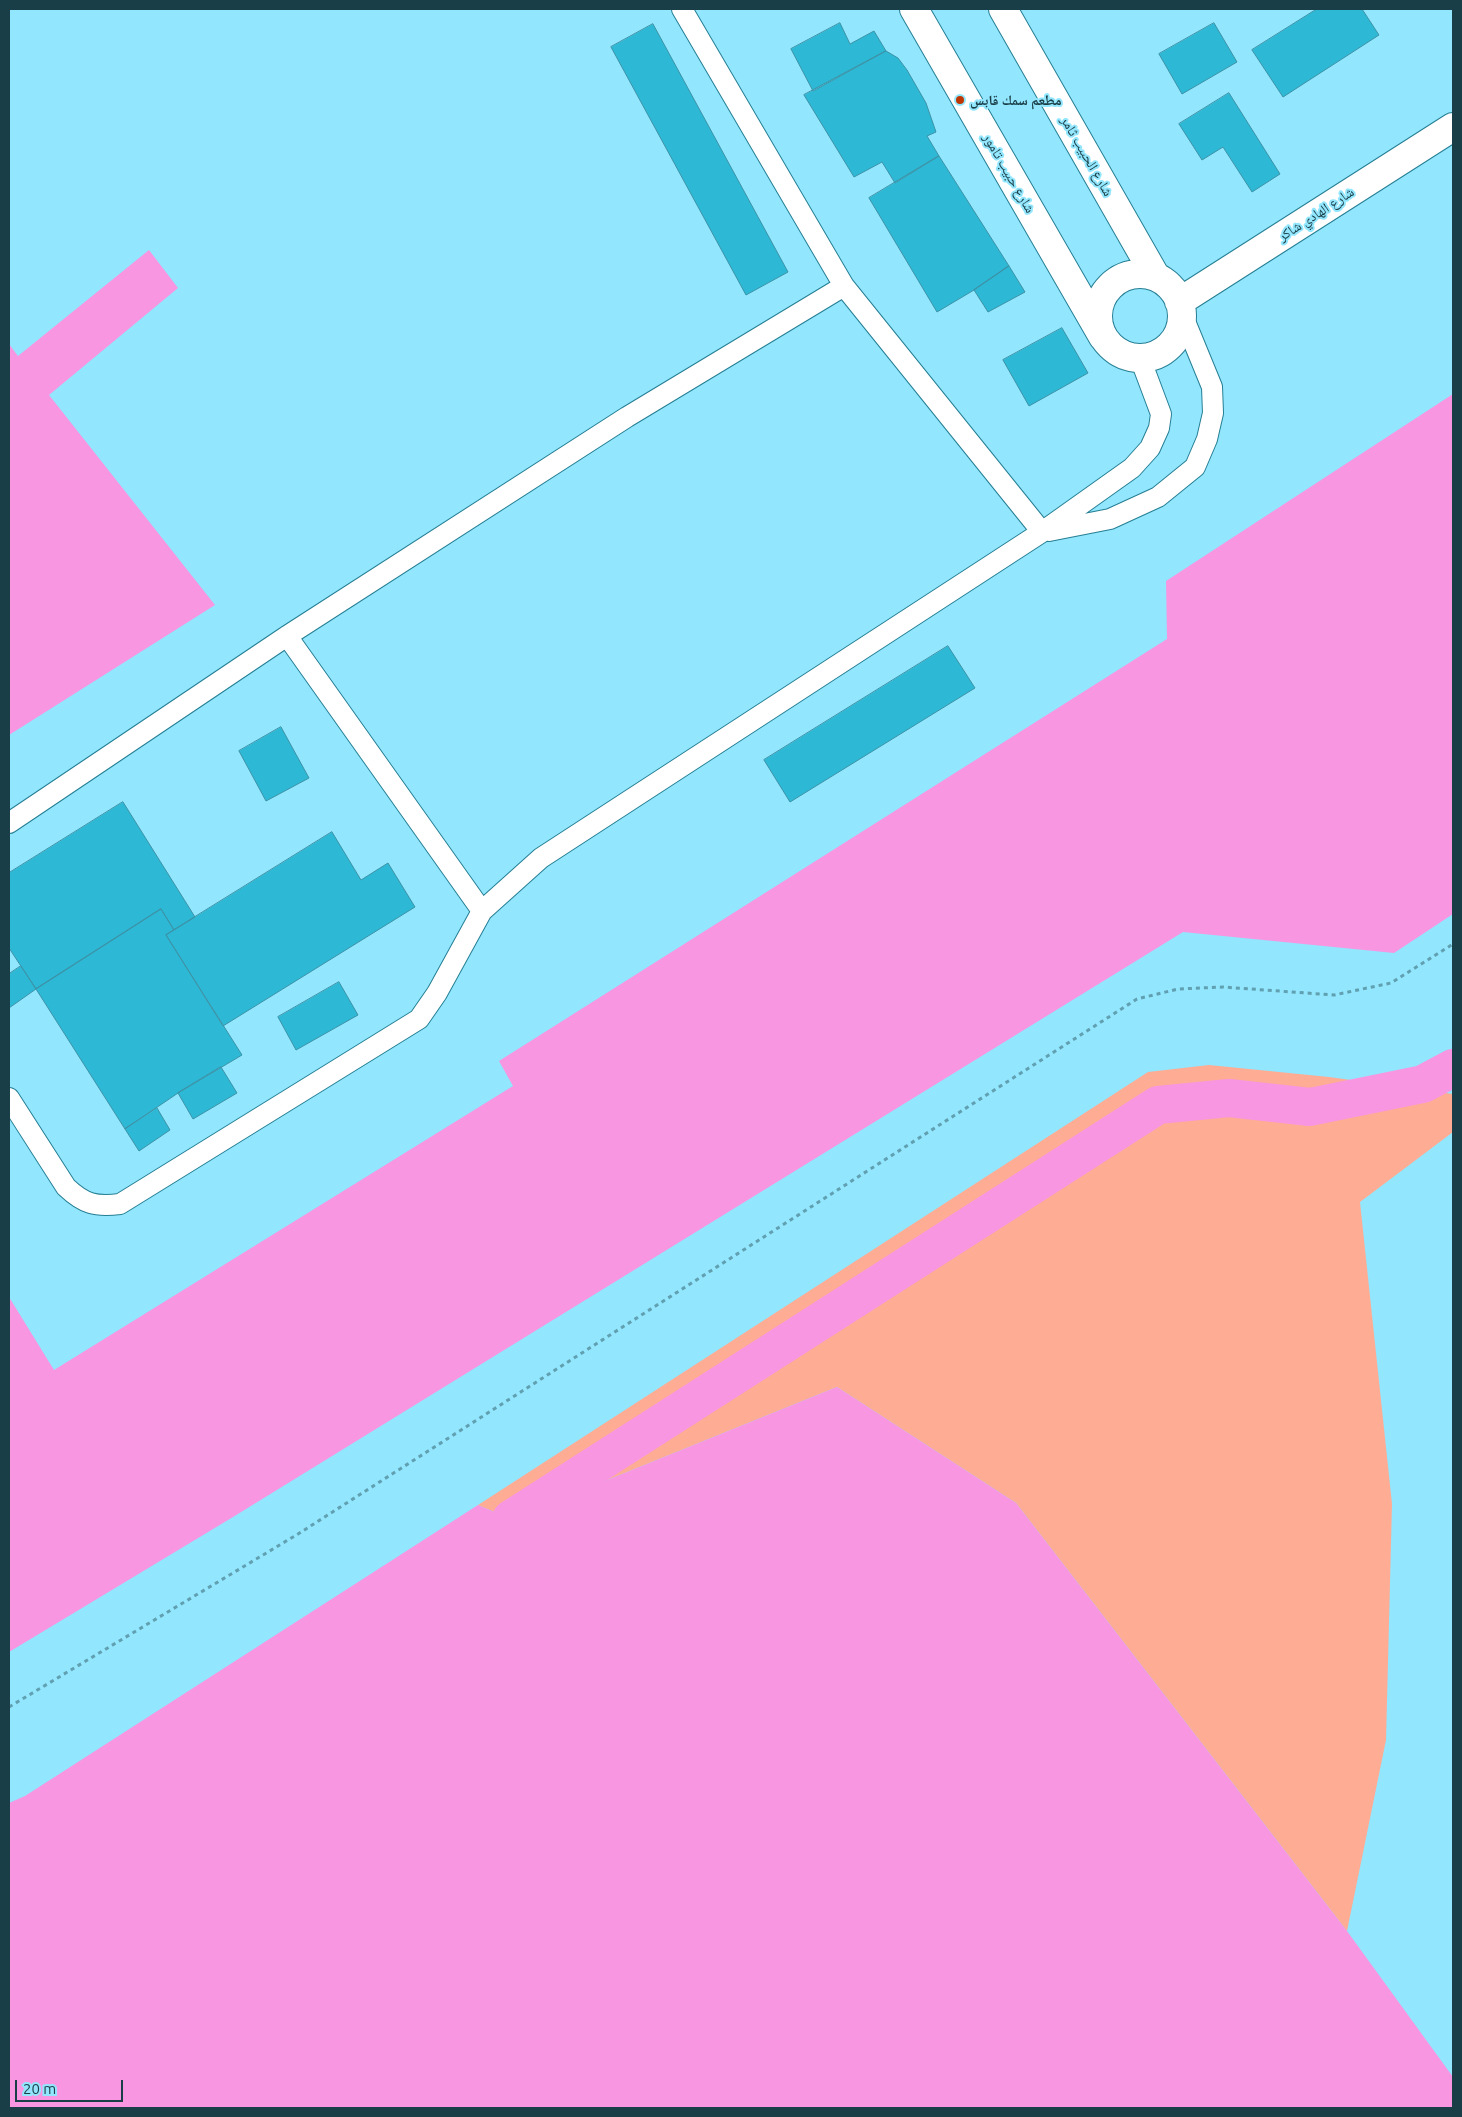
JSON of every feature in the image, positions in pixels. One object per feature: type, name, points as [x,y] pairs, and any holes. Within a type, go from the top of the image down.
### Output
[{"type":"street","name":"شارع حبيب تامور","points":[[914,9],[1103,337]]},
{"type":"street","name":"شارع الحبيب ثامر","points":[[1003,9],[1156,278]]},
{"type":"street","name":"شارع الهادي شاكر","points":[[1180,308],[1453,127]]},
{"type":"street","points":[[1144,274],[1156,278],[1166,283],[1174,291],[1180,308],[1176,336],[1170,345],[1161,352],[1140,358],[1125,355],[1113,348],[1103,337],[1098,325],[1101,299],[1108,288],[1118,280],[1131,275],[1144,274]]},
{"type":"lane","points":[[682,9],[844,286],[1042,532]]},
{"type":"lane","points":[[9,823],[287,636],[627,417],[844,286]]},
{"type":"lane","points":[[1042,532],[1110,519],[1158,497],[1195,467],[1207,439],[1213,413],[1212,387],[1180,308]]},
{"type":"lane","points":[[9,1098],[66,1187],[77,1197],[90,1204],[105,1206],[120,1204],[419,1019],[437,993],[482,911],[541,858],[1042,532],[1132,468],[1150,448],[1159,428],[1161,414],[1140,358]]},
{"type":"lane","points":[[287,636],[482,911]]},
{"type":"path","points":[[9,1707],[298,1534],[1137,998],[1178,988],[1223,987],[1334,995],[1390,983],[1453,944]]},
{"type":"shaded area","points":[[149,250],[178,288],[49,395],[215,605],[9,735],[9,344],[18,356]]},
{"type":"shaded area","points":[[1453,394],[1453,914],[1394,953],[1183,932],[233,1517],[9,1652],[9,1297],[54,1370],[513,1086],[499,1061],[1167,639],[1166,581]]},
{"type":"shaded area","points":[[1209,1065],[1329,1077],[1453,1094],[1453,1132],[1360,1202],[1392,1504],[1386,1740],[1347,1931],[1016,1503],[837,1387],[511,1519],[478,1505],[1148,1072]]},
{"type":"shaded area","points":[[837,1387],[1016,1503],[1347,1931],[1453,2077],[1453,2108],[9,2108],[9,1803],[25,1796],[478,1505],[511,1519]]},
{"type":"building","points":[[1317,9],[1362,9],[1379,35],[1283,97],[1252,50]]},
{"type":"building","points":[[840,23],[850,44],[874,31],[886,51],[813,91],[791,49]]},
{"type":"building","points":[[1214,23],[1237,62],[1182,94],[1159,54]]},
{"type":"building","points":[[653,24],[788,272],[746,295],[611,47]]},
{"type":"building","points":[[886,51],[898,58],[926,103],[936,132],[927,136],[939,156],[895,183],[882,162],[854,177],[804,95]]},
{"type":"building","points":[[1229,93],[1280,174],[1252,192],[1223,147],[1202,160],[1179,124]]},
{"type":"building","points":[[939,156],[1009,266],[937,312],[869,198]]},
{"type":"building","points":[[1009,266],[1025,292],[988,312],[974,290]]},
{"type":"building","points":[[1062,328],[1088,373],[1029,406],[1003,360]]},
{"type":"building","points":[[948,646],[975,688],[790,802],[764,760]]},
{"type":"building","points":[[281,727],[309,778],[266,801],[239,751]]},
{"type":"building","points":[[123,802],[195,917],[174,930],[161,909],[36,989],[9,948],[9,873]]},
{"type":"building","points":[[332,832],[361,880],[388,863],[415,907],[223,1026],[166,935]]},
{"type":"building","points":[[161,909],[174,930],[166,935],[242,1055],[178,1093],[125,1129],[36,989]]},
{"type":"building","points":[[21,966],[36,989],[9,1008],[9,974]]},
{"type":"building","points":[[339,982],[358,1015],[296,1050],[278,1017]]},
{"type":"building","points":[[221,1067],[237,1093],[193,1119],[178,1093]]},
{"type":"building","points":[[157,1108],[170,1130],[139,1151],[125,1129]]},
{"type":"waterway","points":[[511,1519],[1158,1105],[1229,1098],[1310,1107],[1423,1084],[1453,1068]]},
{"type":"place","name":"مطعم سمك قابس","points":[[960,100]]}]
